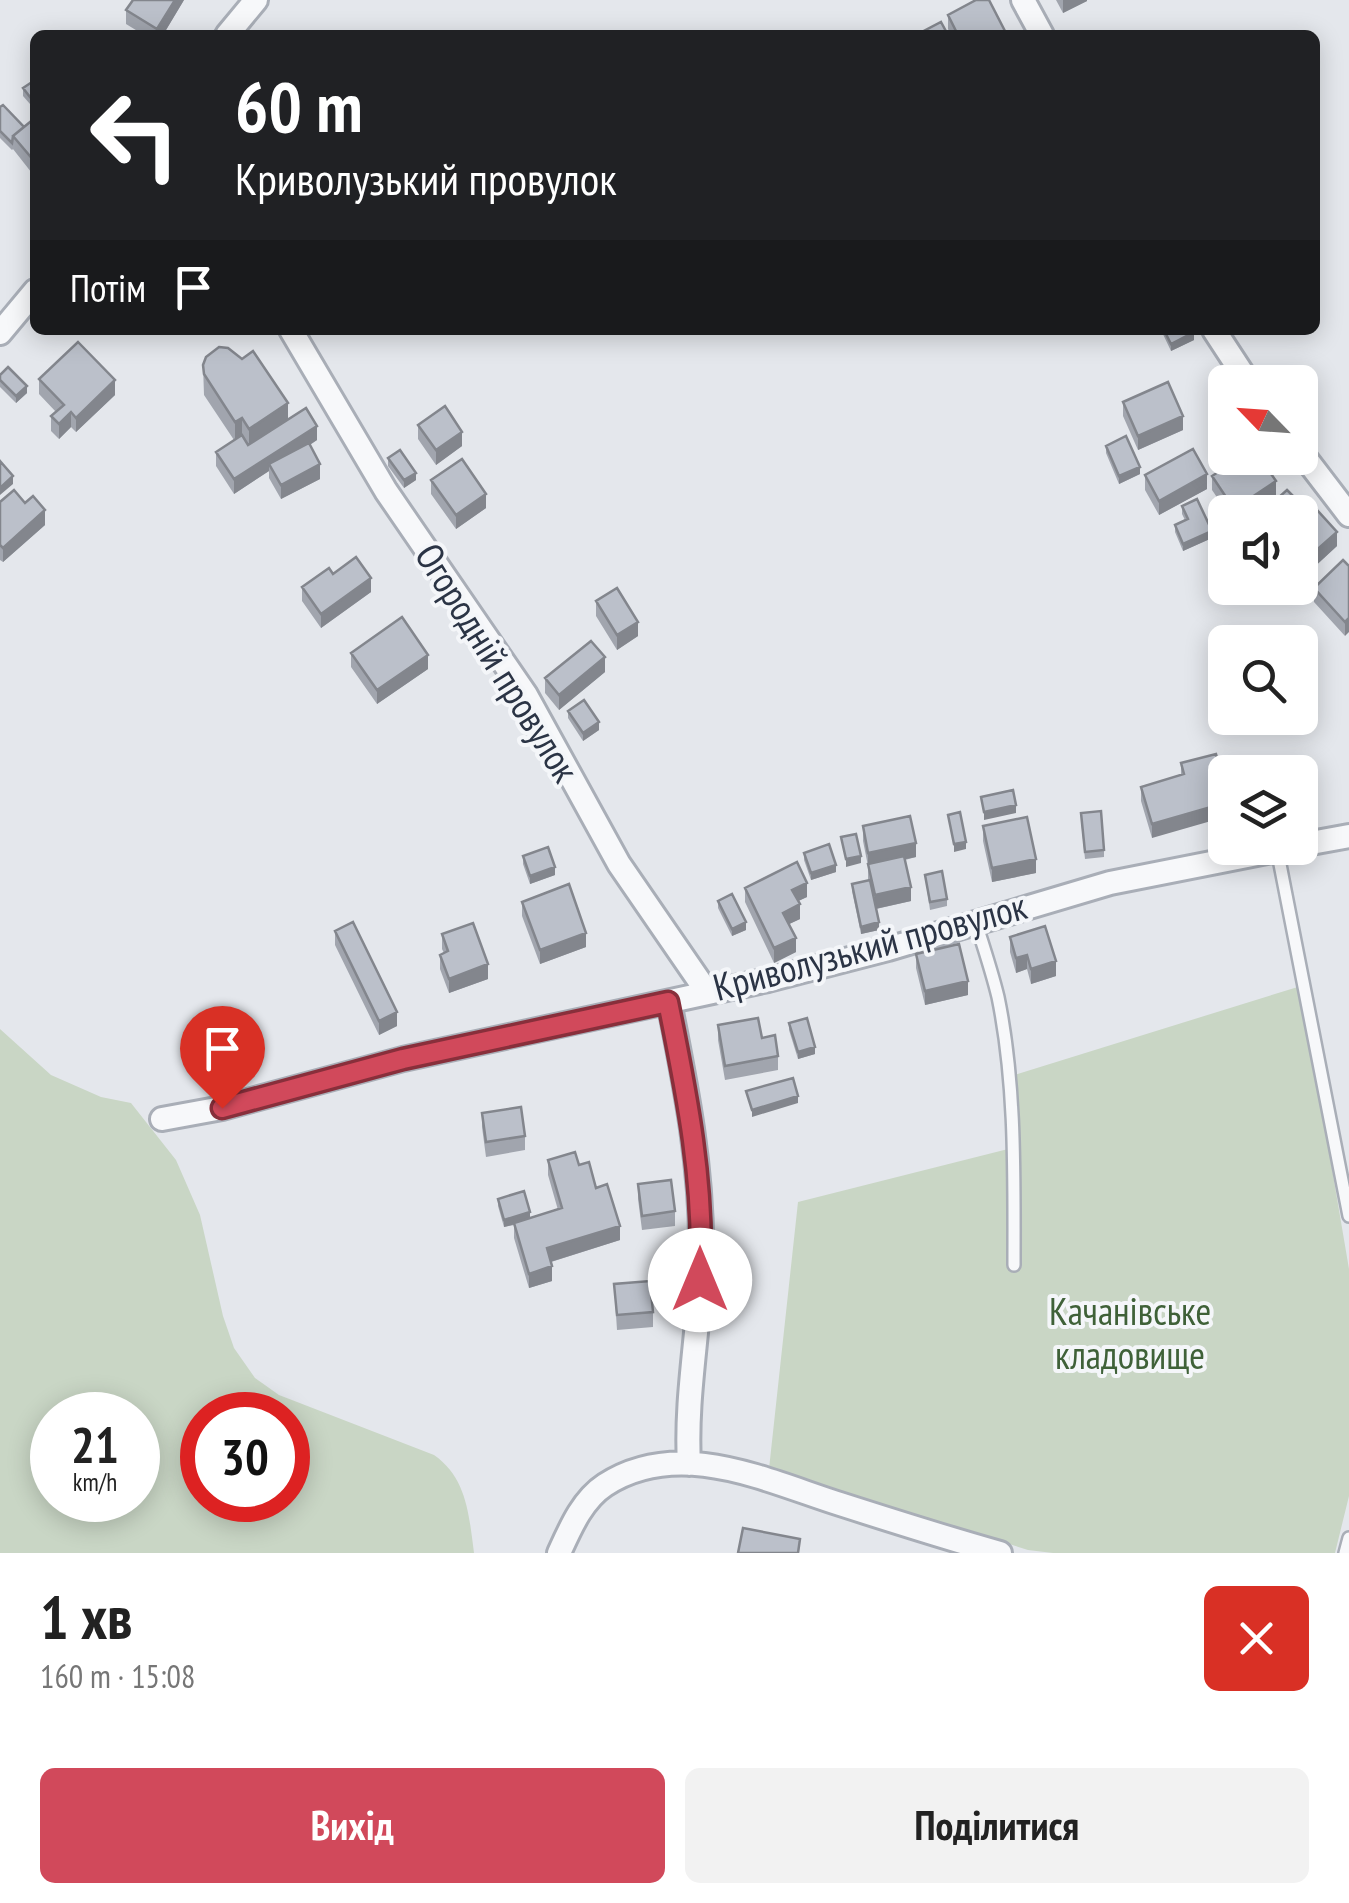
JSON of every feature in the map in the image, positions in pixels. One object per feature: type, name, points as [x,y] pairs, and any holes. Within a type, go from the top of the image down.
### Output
[{"type":"street","points":[[232,30],[256,0]]},
{"type":"street","points":[[1022,0],[1039,30]]},
{"type":"street","points":[[0,333],[30,296]]},
{"type":"street","name":"Огородній провулок","points":[[294,335],[386,491],[526,695],[619,864],[707,992]]},
{"type":"street","points":[[1217,335],[1237,365]]},
{"type":"street","points":[[1318,475],[1349,515]]},
{"type":"street","name":"Криволузький провулок","points":[[1318,842],[1349,836]]},
{"type":"street","name":"Криволузький провулок","points":[[162,1119],[222,1108],[403,1059],[668,1002],[888,949],[1110,882],[1208,863]]},
{"type":"street","points":[[668,1002],[689,1104],[699,1192],[701,1258],[688,1406],[690,1464]]},
{"type":"street","points":[[559,1553],[586,1503],[608,1482],[652,1468],[690,1464],[738,1469],[1000,1553]]},
{"type":"lane","points":[[1291,865],[1349,1216]]},
{"type":"lane","points":[[976,922],[1003,1028],[1012,1124],[1014,1265]]},
{"type":"lane","points":[[1345,1553],[1349,1538]]},
{"type":"green space","name":"Качанівське кладовище","points":[[1301,986],[1349,1269],[1349,1496],[1335,1553],[1028,1550],[769,1469],[798,1202],[1020,1146],[1014,1075]]},
{"type":"green space","points":[[0,1029],[51,1075],[101,1097],[131,1103],[176,1160],[200,1215],[234,1348],[255,1378],[275,1392],[180,1392],[180,1522],[310,1522],[310,1407],[434,1455],[445,1464],[460,1486],[474,1553],[0,1553]]},
{"type":"building","points":[[133,0],[175,0],[157,29],[126,10]]},
{"type":"building","points":[[976,0],[989,0],[1004,30],[956,30],[948,15]]},
{"type":"building","points":[[941,22],[945,30],[926,30]]},
{"type":"building","points":[[3,105],[24,127],[13,136],[12,143],[0,131]]},
{"type":"building","points":[[30,122],[30,156],[13,136]]},
{"type":"building","points":[[1166,335],[1188,335],[1171,344]]},
{"type":"building","points":[[78,342],[115,380],[76,418],[71,412],[59,424],[51,416],[64,405],[39,379]]},
{"type":"building","points":[[219,347],[228,348],[242,359],[253,351],[288,403],[249,429],[242,418],[235,422],[204,374],[206,357]]},
{"type":"building","points":[[8,367],[27,386],[16,396],[0,380]]},
{"type":"building","points":[[1168,382],[1183,416],[1138,436],[1123,402]]},
{"type":"building","points":[[445,406],[462,432],[436,450],[418,425]]},
{"type":"building","points":[[306,408],[317,426],[234,479],[216,452],[242,435],[248,445]]},
{"type":"building","points":[[1126,436],[1140,467],[1119,476],[1106,446]]},
{"type":"building","points":[[309,443],[320,464],[281,485],[269,464]]},
{"type":"building","points":[[1193,449],[1207,474],[1159,501],[1145,475]]},
{"type":"building","points":[[400,450],[416,473],[404,480],[388,458]]},
{"type":"building","points":[[462,459],[486,494],[456,515],[431,480]]},
{"type":"building","points":[[0,461],[13,476],[0,488]]},
{"type":"building","points":[[1272,475],[1276,481],[1255,495],[1225,495],[1212,476]]},
{"type":"building","points":[[14,490],[25,503],[33,496],[45,510],[3,548],[0,502]]},
{"type":"building","points":[[1197,499],[1208,522],[1208,533],[1183,544],[1175,525],[1188,519],[1182,506]]},
{"type":"building","points":[[1318,511],[1337,532],[1318,549]]},
{"type":"building","points":[[356,557],[371,578],[321,614],[302,587],[329,568],[333,574]]},
{"type":"building","points":[[1343,560],[1349,566],[1349,618],[1345,622],[1318,592],[1318,584]]},
{"type":"building","points":[[617,588],[638,622],[617,635],[596,601]]},
{"type":"building","points":[[402,617],[428,655],[377,690],[351,653]]},
{"type":"building","points":[[591,641],[605,657],[559,695],[545,678]]},
{"type":"building","points":[[584,700],[599,722],[583,733],[568,711]]},
{"type":"building","points":[[1208,756],[1208,808],[1152,824],[1141,787],[1184,774],[1181,763]]},
{"type":"building","points":[[1013,790],[1016,805],[984,812],[981,797]]},
{"type":"building","points":[[1101,811],[1104,850],[1085,852],[1081,813]]},
{"type":"building","points":[[960,812],[966,842],[954,844],[948,815]]},
{"type":"building","points":[[910,816],[916,843],[868,853],[863,826]]},
{"type":"building","points":[[1027,817],[1036,859],[992,868],[983,826]]},
{"type":"building","points":[[856,834],[861,856],[846,859],[841,837]]},
{"type":"building","points":[[829,844],[836,865],[811,873],[804,853]]},
{"type":"building","points":[[548,847],[555,867],[530,876],[523,856]]},
{"type":"building","points":[[904,856],[911,887],[875,895],[868,864]]},
{"type":"building","points":[[797,862],[807,883],[792,890],[800,904],[783,913],[796,938],[774,948],[745,888]]},
{"type":"building","points":[[942,871],[947,899],[930,902],[925,875]]},
{"type":"building","points":[[870,880],[879,922],[861,927],[852,884]]},
{"type":"building","points":[[569,884],[586,933],[540,950],[522,902]]},
{"type":"building","points":[[732,894],[746,922],[732,929],[718,901]]},
{"type":"building","points":[[353,922],[397,1012],[379,1021],[335,931]]},
{"type":"building","points":[[473,923],[488,964],[449,979],[440,955],[448,951],[442,934]]},
{"type":"building","points":[[1045,926],[1056,961],[1031,969],[1027,955],[1016,958],[1010,937]]},
{"type":"building","points":[[959,944],[968,981],[925,991],[916,954]]},
{"type":"building","points":[[758,1018],[762,1038],[775,1035],[778,1056],[725,1066],[718,1025]]},
{"type":"building","points":[[807,1018],[815,1047],[798,1052],[789,1023]]},
{"type":"building","points":[[793,1078],[798,1096],[752,1110],[746,1091]]},
{"type":"building","points":[[521,1107],[525,1136],[486,1142],[482,1113]]},
{"type":"building","points":[[575,1152],[579,1165],[589,1162],[596,1188],[607,1184],[620,1226],[547,1248],[552,1266],[529,1274],[514,1223],[562,1208],[548,1160]]},
{"type":"building","points":[[671,1180],[675,1211],[642,1216],[638,1184]]},
{"type":"building","points":[[524,1191],[530,1212],[504,1220],[498,1199]]},
{"type":"building","points":[[650,1281],[653,1312],[617,1315],[614,1284]]},
{"type":"building","points":[[743,1528],[800,1539],[798,1553],[738,1553]]},
{"type":"route","points":[[222,1108],[403,1059],[668,1002],[689,1104],[698,1178],[700,1280]]}]
